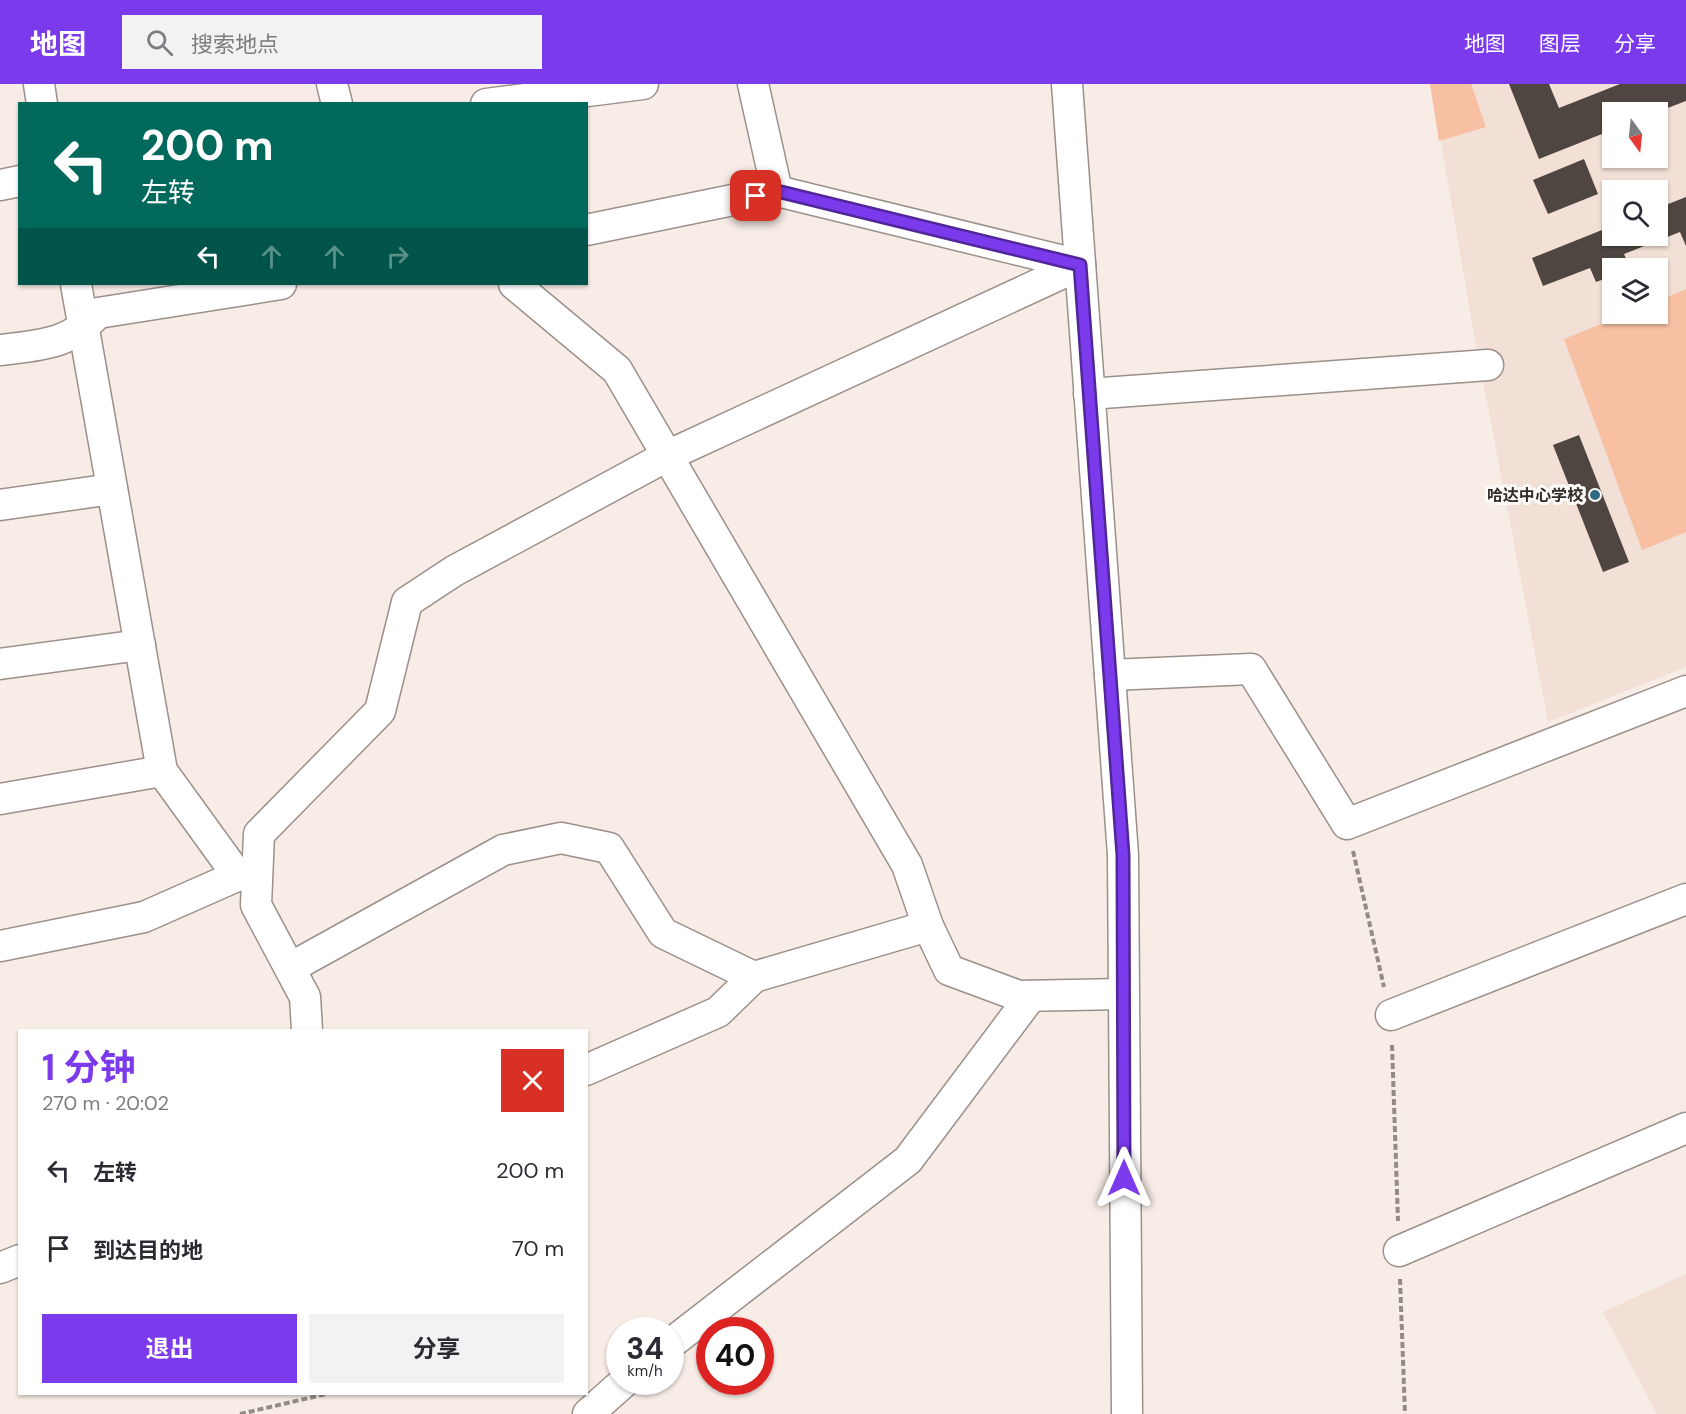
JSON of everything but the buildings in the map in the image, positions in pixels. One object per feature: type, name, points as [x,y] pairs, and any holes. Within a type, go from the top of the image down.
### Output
[{"type":"street","points":[[39,84],[42,102]]},
{"type":"street","points":[[332,84],[337,102]]},
{"type":"street","points":[[502,102],[643,84]]},
{"type":"street","points":[[753,84],[777,191]]},
{"type":"street","points":[[1067,84],[1123,855],[1127,1414]]},
{"type":"street","points":[[0,185],[18,182]]},
{"type":"street","points":[[588,230],[777,191],[1080,265]]},
{"type":"street","points":[[0,946],[144,917],[248,871],[259,834],[380,711],[407,602],[454,572],[667,456],[1080,265]]},
{"type":"street","points":[[76,285],[162,771],[248,871],[256,904],[305,998],[307,1029]]},
{"type":"street","points":[[0,350],[51,344],[84,328],[98,313],[275,285]]},
{"type":"street","points":[[515,285],[617,370],[907,865],[928,926],[949,970],[1019,996],[1124,994]]},
{"type":"street","points":[[1089,394],[1488,365]]},
{"type":"street","points":[[0,506],[112,489]]},
{"type":"street","points":[[0,664],[140,645]]},
{"type":"street","points":[[1110,675],[1251,669],[1347,824],[1686,691]]},
{"type":"street","points":[[0,800],[162,771]]},
{"type":"street","points":[[290,968],[504,850],[561,838],[609,848],[663,933],[754,977]]},
{"type":"street","points":[[1390,1015],[1686,899]]},
{"type":"street","points":[[588,1069],[718,1012],[754,977],[928,926]]},
{"type":"street","points":[[684,1333],[908,1160],[1031,996]]},
{"type":"street","points":[[1399,1251],[1686,1128]]},
{"type":"street","points":[[0,1268],[18,1261]]},
{"type":"street","points":[[588,1414],[609,1395]]},
{"type":"path","points":[[1347,824],[1390,1015],[1405,1414]]},
{"type":"path","points":[[240,1414],[322,1395]]},
{"type":"shaded area","points":[[1430,84],[1471,84],[1486,127],[1439,141]]},
{"type":"shaded area","name":"哈达中心学校","points":[[1431,84],[1686,84],[1686,667],[1548,722],[1472,323]]},
{"type":"shaded area","points":[[1686,289],[1686,532],[1642,550],[1564,339],[1602,324],[1668,324],[1668,297]]},
{"type":"shaded area","points":[[1686,1274],[1686,1414],[1657,1414],[1603,1312]]},
{"type":"place","name":"哈达中心学校","points":[[1595,495]]},
{"type":"route","points":[[756,196],[777,191],[1080,265],[1123,855],[1124,1178]]}]
